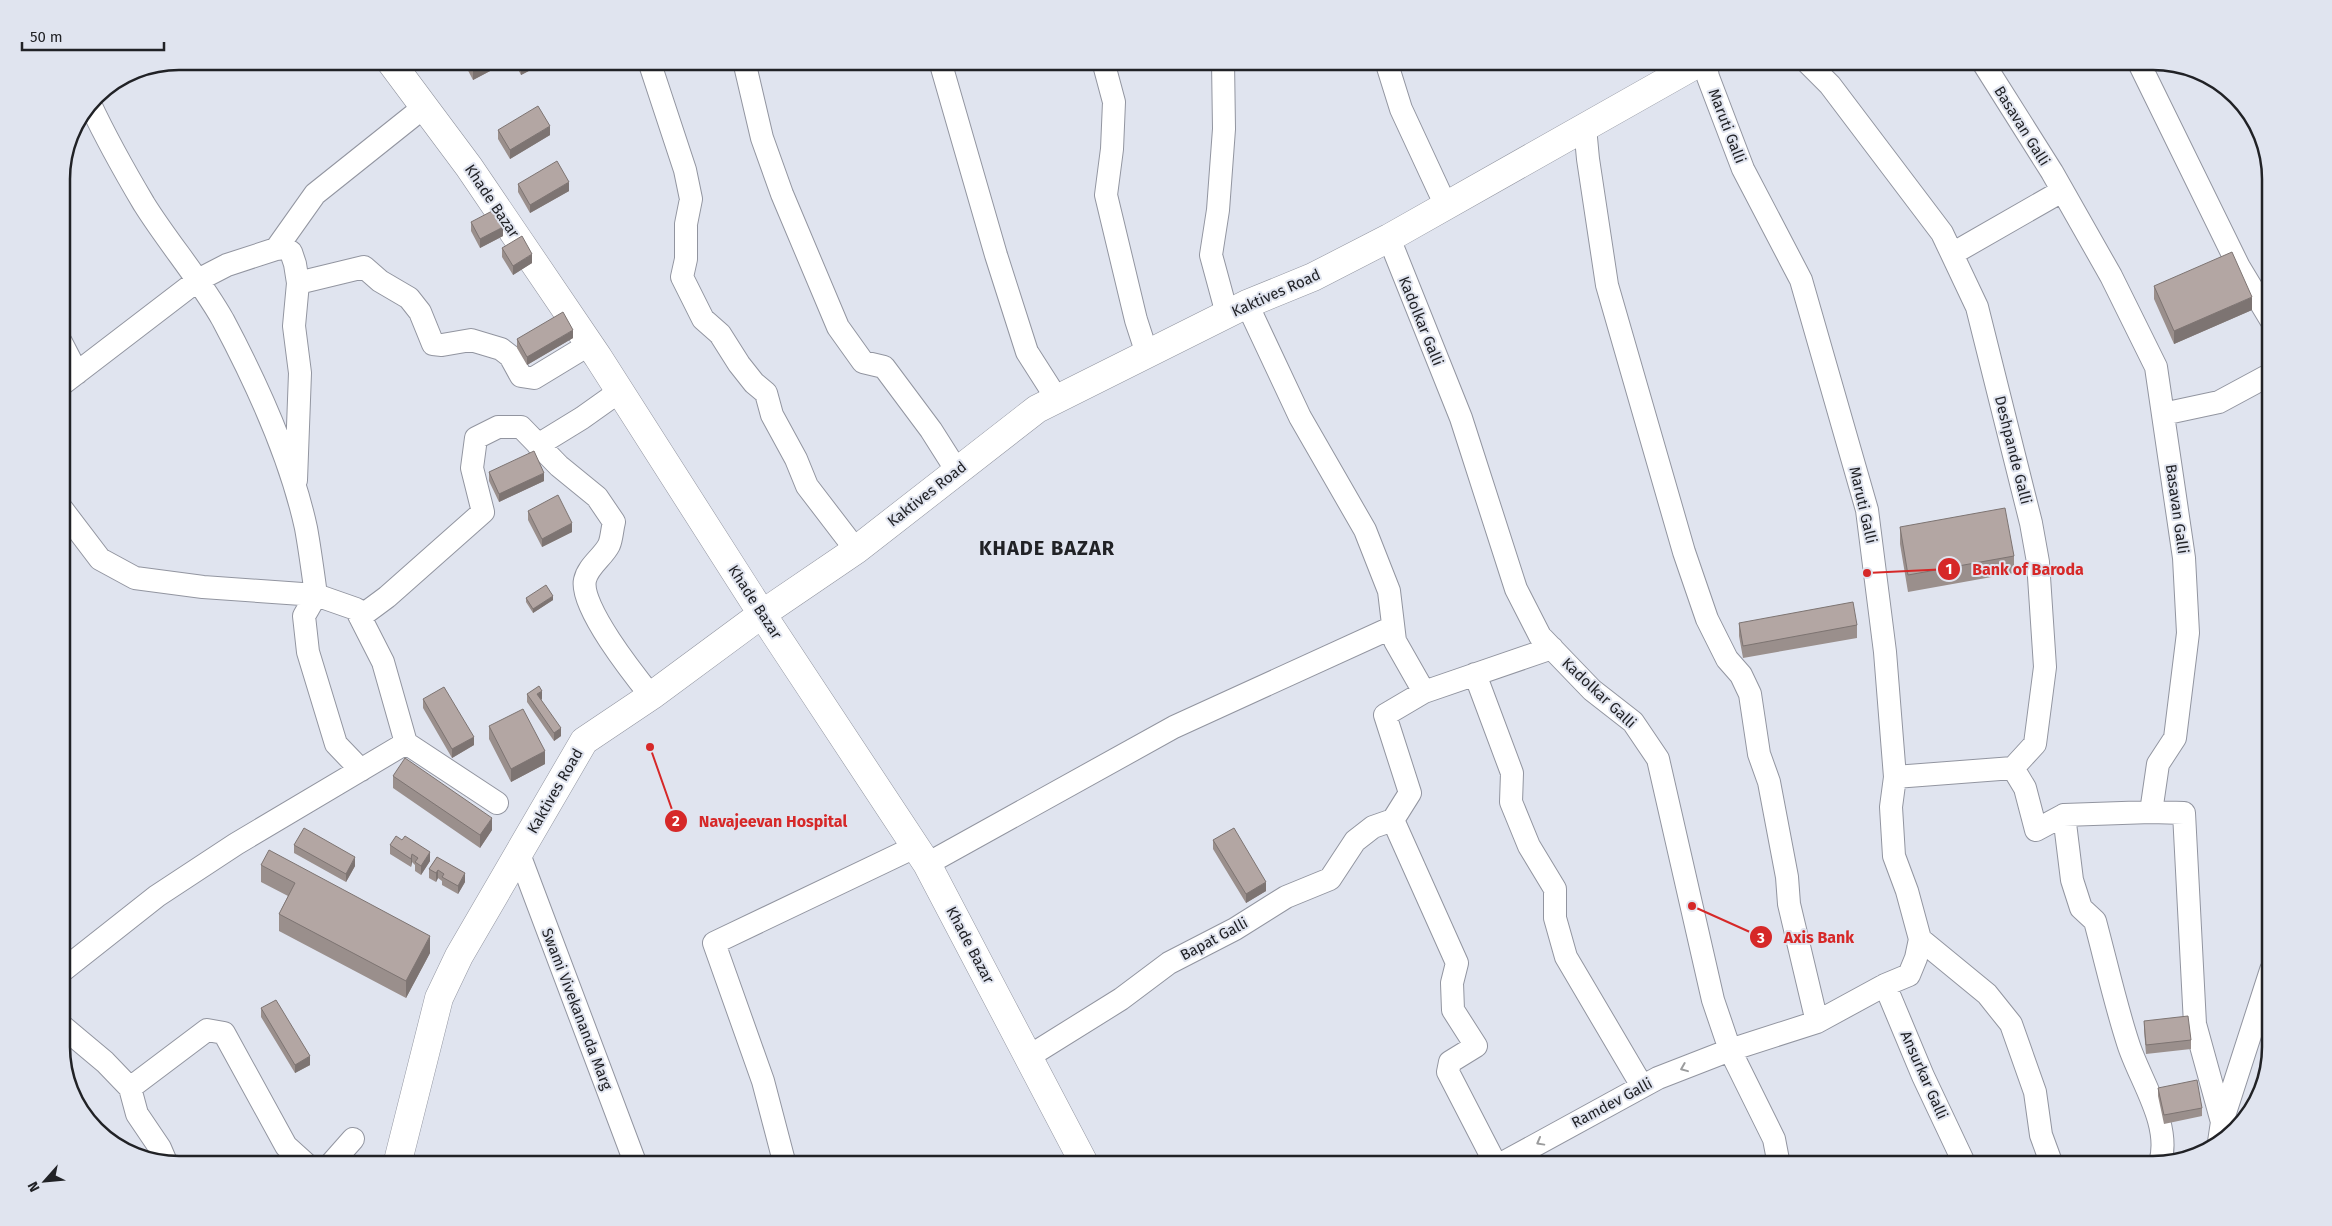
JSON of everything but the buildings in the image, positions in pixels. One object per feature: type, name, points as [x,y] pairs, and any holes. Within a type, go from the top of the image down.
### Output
[{"type":"main road","name":"Khade Bazar","points":[[397,70],[470,168],[590,344],[762,614],[921,855],[1080,1156]]},
{"type":"main road","name":"Kaktives Road","points":[[399,1156],[439,998],[460,956],[584,741],[652,696],[762,614],[856,550],[1037,409],[1237,309],[1312,277],[1390,238],[1686,70]]},
{"type":"street","points":[[652,70],[685,170],[691,200],[686,224],[686,258],[682,277],[703,319],[720,334],[739,364],[754,383],[766,394],[772,415],[793,452],[807,486],[856,550]]},
{"type":"street","points":[[746,70],[762,138],[782,194],[838,326],[864,362],[884,367],[931,430],[957,471]]},
{"type":"street","points":[[943,70],[996,255],[1027,352],[1057,399]]},
{"type":"street","points":[[1105,70],[1114,102],[1112,149],[1106,195],[1136,320],[1147,354]]},
{"type":"street","points":[[1223,70],[1222,147],[1218,210],[1211,255],[1237,309],[1365,530],[1389,592],[1394,641],[1424,692]]},
{"type":"street","points":[[1389,70],[1401,109],[1446,206]]},
{"type":"street","name":"Maruti Galli","points":[[1707,70],[1743,169],[1801,280],[1867,510],[1886,652],[1895,777],[1891,807],[1894,856],[1907,891],[1920,939],[1916,958],[1909,975],[1885,985]]},
{"type":"street","name":"Deshpande Galli","points":[[1815,70],[1830,85],[1942,233],[1977,307],[2031,523],[2038,562],[2045,667],[2035,744],[2013,768]]},
{"type":"street","name":"Basavan Galli","points":[[1988,70],[2062,191],[2111,276],[2156,366],[2184,558],[2188,633],[2175,738],[2158,764],[2151,812]]},
{"type":"street","points":[[2142,70],[2239,267],[2262,306]]},
{"type":"street","points":[[276,249],[315,194],[424,107]]},
{"type":"street","points":[[93,111],[145,205],[198,280],[223,320],[260,396],[295,488],[306,528],[316,595],[304,616],[308,652],[336,744],[361,770]]},
{"type":"street","points":[[1585,127],[1607,285],[1684,552],[1707,619],[1727,659],[1741,674],[1750,694],[1759,754],[1769,782],[1787,877],[1789,904],[1817,1022]]},
{"type":"street","points":[[1952,254],[2062,191]]},
{"type":"street","name":"Kadolkar Galli","points":[[1390,238],[1460,418],[1516,589],[1540,636],[1592,690],[1633,722],[1658,758],[1713,1000],[1730,1050],[1774,1139],[1777,1156]]},
{"type":"street","points":[[70,378],[198,280],[226,265],[284,248],[290,252],[295,264],[298,283],[294,326],[300,373],[295,488]]},
{"type":"street","points":[[298,283],[364,267],[380,281],[409,298],[420,312],[433,344],[442,345],[471,340],[501,349],[510,356],[521,376],[534,378],[590,344]]},
{"type":"street","points":[[2163,414],[2219,402],[2262,379]]},
{"type":"street","points":[[538,445],[582,418],[620,391]]},
{"type":"street","points":[[360,617],[387,597],[483,512],[472,468],[476,438],[498,427],[521,427],[559,466],[597,497],[614,522],[609,545],[594,564],[585,580],[587,596],[602,628],[623,660],[652,696]]},
{"type":"street","points":[[70,520],[100,559],[135,578],[203,587],[316,595],[356,609],[383,662],[406,743],[497,803]]},
{"type":"street","points":[[783,1156],[763,1081],[714,943],[921,855],[1174,727],[1393,626]]},
{"type":"street","points":[[1492,1156],[1448,1072],[1450,1062],[1476,1046],[1453,1010],[1452,983],[1457,963],[1392,820],[1410,793],[1385,715],[1424,692],[1552,648]]},
{"type":"street","points":[[1475,674],[1512,773],[1511,802],[1529,846],[1555,889],[1555,918],[1566,957],[1642,1086]]},
{"type":"street","points":[[70,965],[157,896],[236,844],[406,743]]},
{"type":"street","points":[[1895,777],[2013,768],[2025,788],[2036,830],[2064,815],[2184,812],[2195,1024],[2220,1132]]},
{"type":"street","points":[[2064,815],[2072,880],[2081,908],[2094,921],[2128,1045],[2151,1093],[2162,1141],[2161,1155]]},
{"type":"street","name":"Bapat Galli","points":[[1028,1056],[1121,999],[1169,962],[1235,929],[1286,897],[1330,879],[1356,841],[1373,827],[1392,820]]},
{"type":"street","name":"Swami Vivekananda Marg","points":[[519,854],[633,1156]]},
{"type":"street","points":[[1920,939],[1987,994],[2012,1024],[2035,1092],[2041,1135],[2049,1156]]},
{"type":"street","name":"Ramdev Galli","points":[[1514,1156],[1642,1086],[1730,1050],[1817,1022],[1885,985]]},
{"type":"street","name":"Ansurkar Galli","points":[[1885,985],[1923,1076],[1961,1156]]},
{"type":"street","points":[[2220,1132],[2262,999]]},
{"type":"street","points":[[130,1088],[207,1030],[224,1033],[286,1146],[297,1156]]},
{"type":"street","points":[[70,1033],[105,1062],[130,1088],[137,1114],[163,1155]]},
{"type":"street","points":[[338,1156],[353,1139]]},
{"type":"place","name":"Bank of Baroda","points":[[1867,573]]},
{"type":"place","name":"Navajeevan Hospital","points":[[650,747]]},
{"type":"place","name":"Axis Bank","points":[[1692,906]]},
{"type":"district","name":"KHADE BAZAR","points":[[1047,548]]}]
